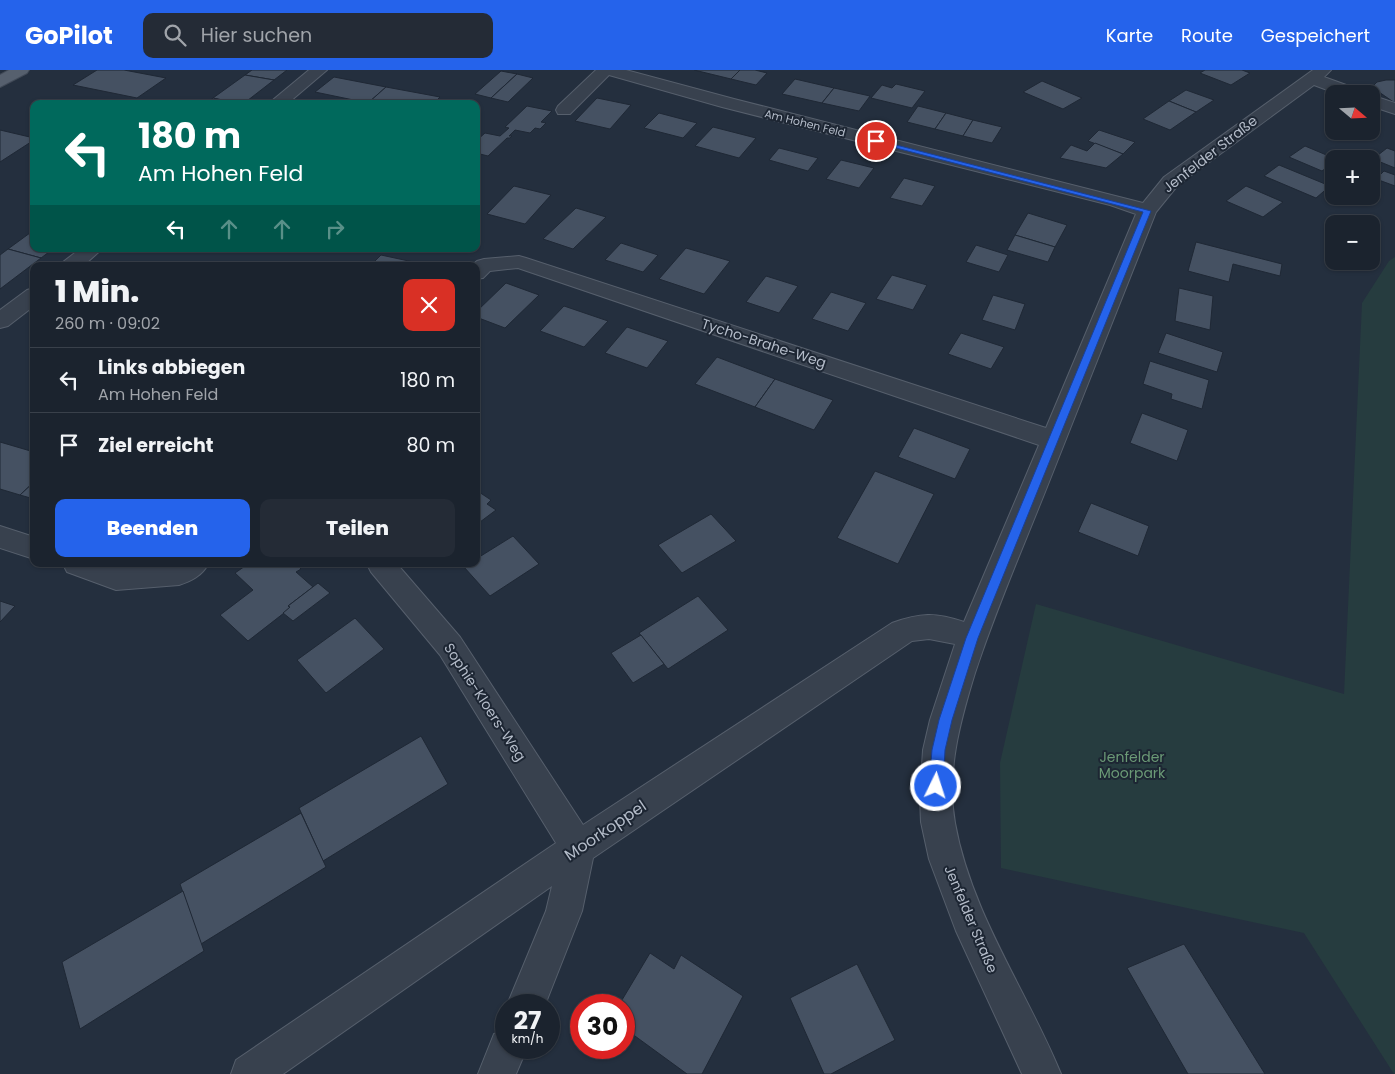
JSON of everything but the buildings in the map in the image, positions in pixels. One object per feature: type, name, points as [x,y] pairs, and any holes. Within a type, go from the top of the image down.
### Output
[{"type":"main road","points":[[0,82],[21,70]]},
{"type":"street","points":[[281,100],[319,70]]},
{"type":"street","points":[[564,110],[606,70]]},
{"type":"street","name":"Am Hohen Feld","points":[[606,70],[1147,211]]},
{"type":"street","points":[[659,84],[670,70]]},
{"type":"street","points":[[1317,74],[1337,85]]},
{"type":"street","name":"Jenfelder Straße","points":[[1042,1074],[974,931],[946,859],[938,822],[936,798],[939,750],[945,720],[972,638],[1147,211],[1171,181],[1317,74]]},
{"type":"street","points":[[1380,103],[1395,109]]},
{"type":"street","points":[[75,262],[88,252]]},
{"type":"street","name":"Tycho-Brahe-Weg","points":[[480,269],[484,265],[519,262],[1052,440]]},
{"type":"street","points":[[0,321],[30,297]]},
{"type":"street","points":[[0,537],[30,547]]},
{"type":"street","points":[[85,567],[116,579],[179,574],[190,567]]},
{"type":"street","name":"Sophie-Kloers-Weg","points":[[384,567],[450,646],[578,848]]},
{"type":"street","name":"Moorkoppel","points":[[250,1074],[578,848],[902,632],[913,627],[933,625],[946,627],[972,638]]},
{"type":"street","points":[[530,994],[564,911],[578,848]]},
{"type":"street","points":[[497,1074],[503,1059]]},
{"type":"green space","name":"Jenfelder Moorpark","points":[[1395,257],[1394,1074],[1304,933],[1001,868],[1000,763],[1036,604],[1344,694],[1362,303],[1389,261]]},
{"type":"route","points":[[876,141],[1117,201],[1147,211],[972,638],[945,720],[939,750],[936,786]]}]
